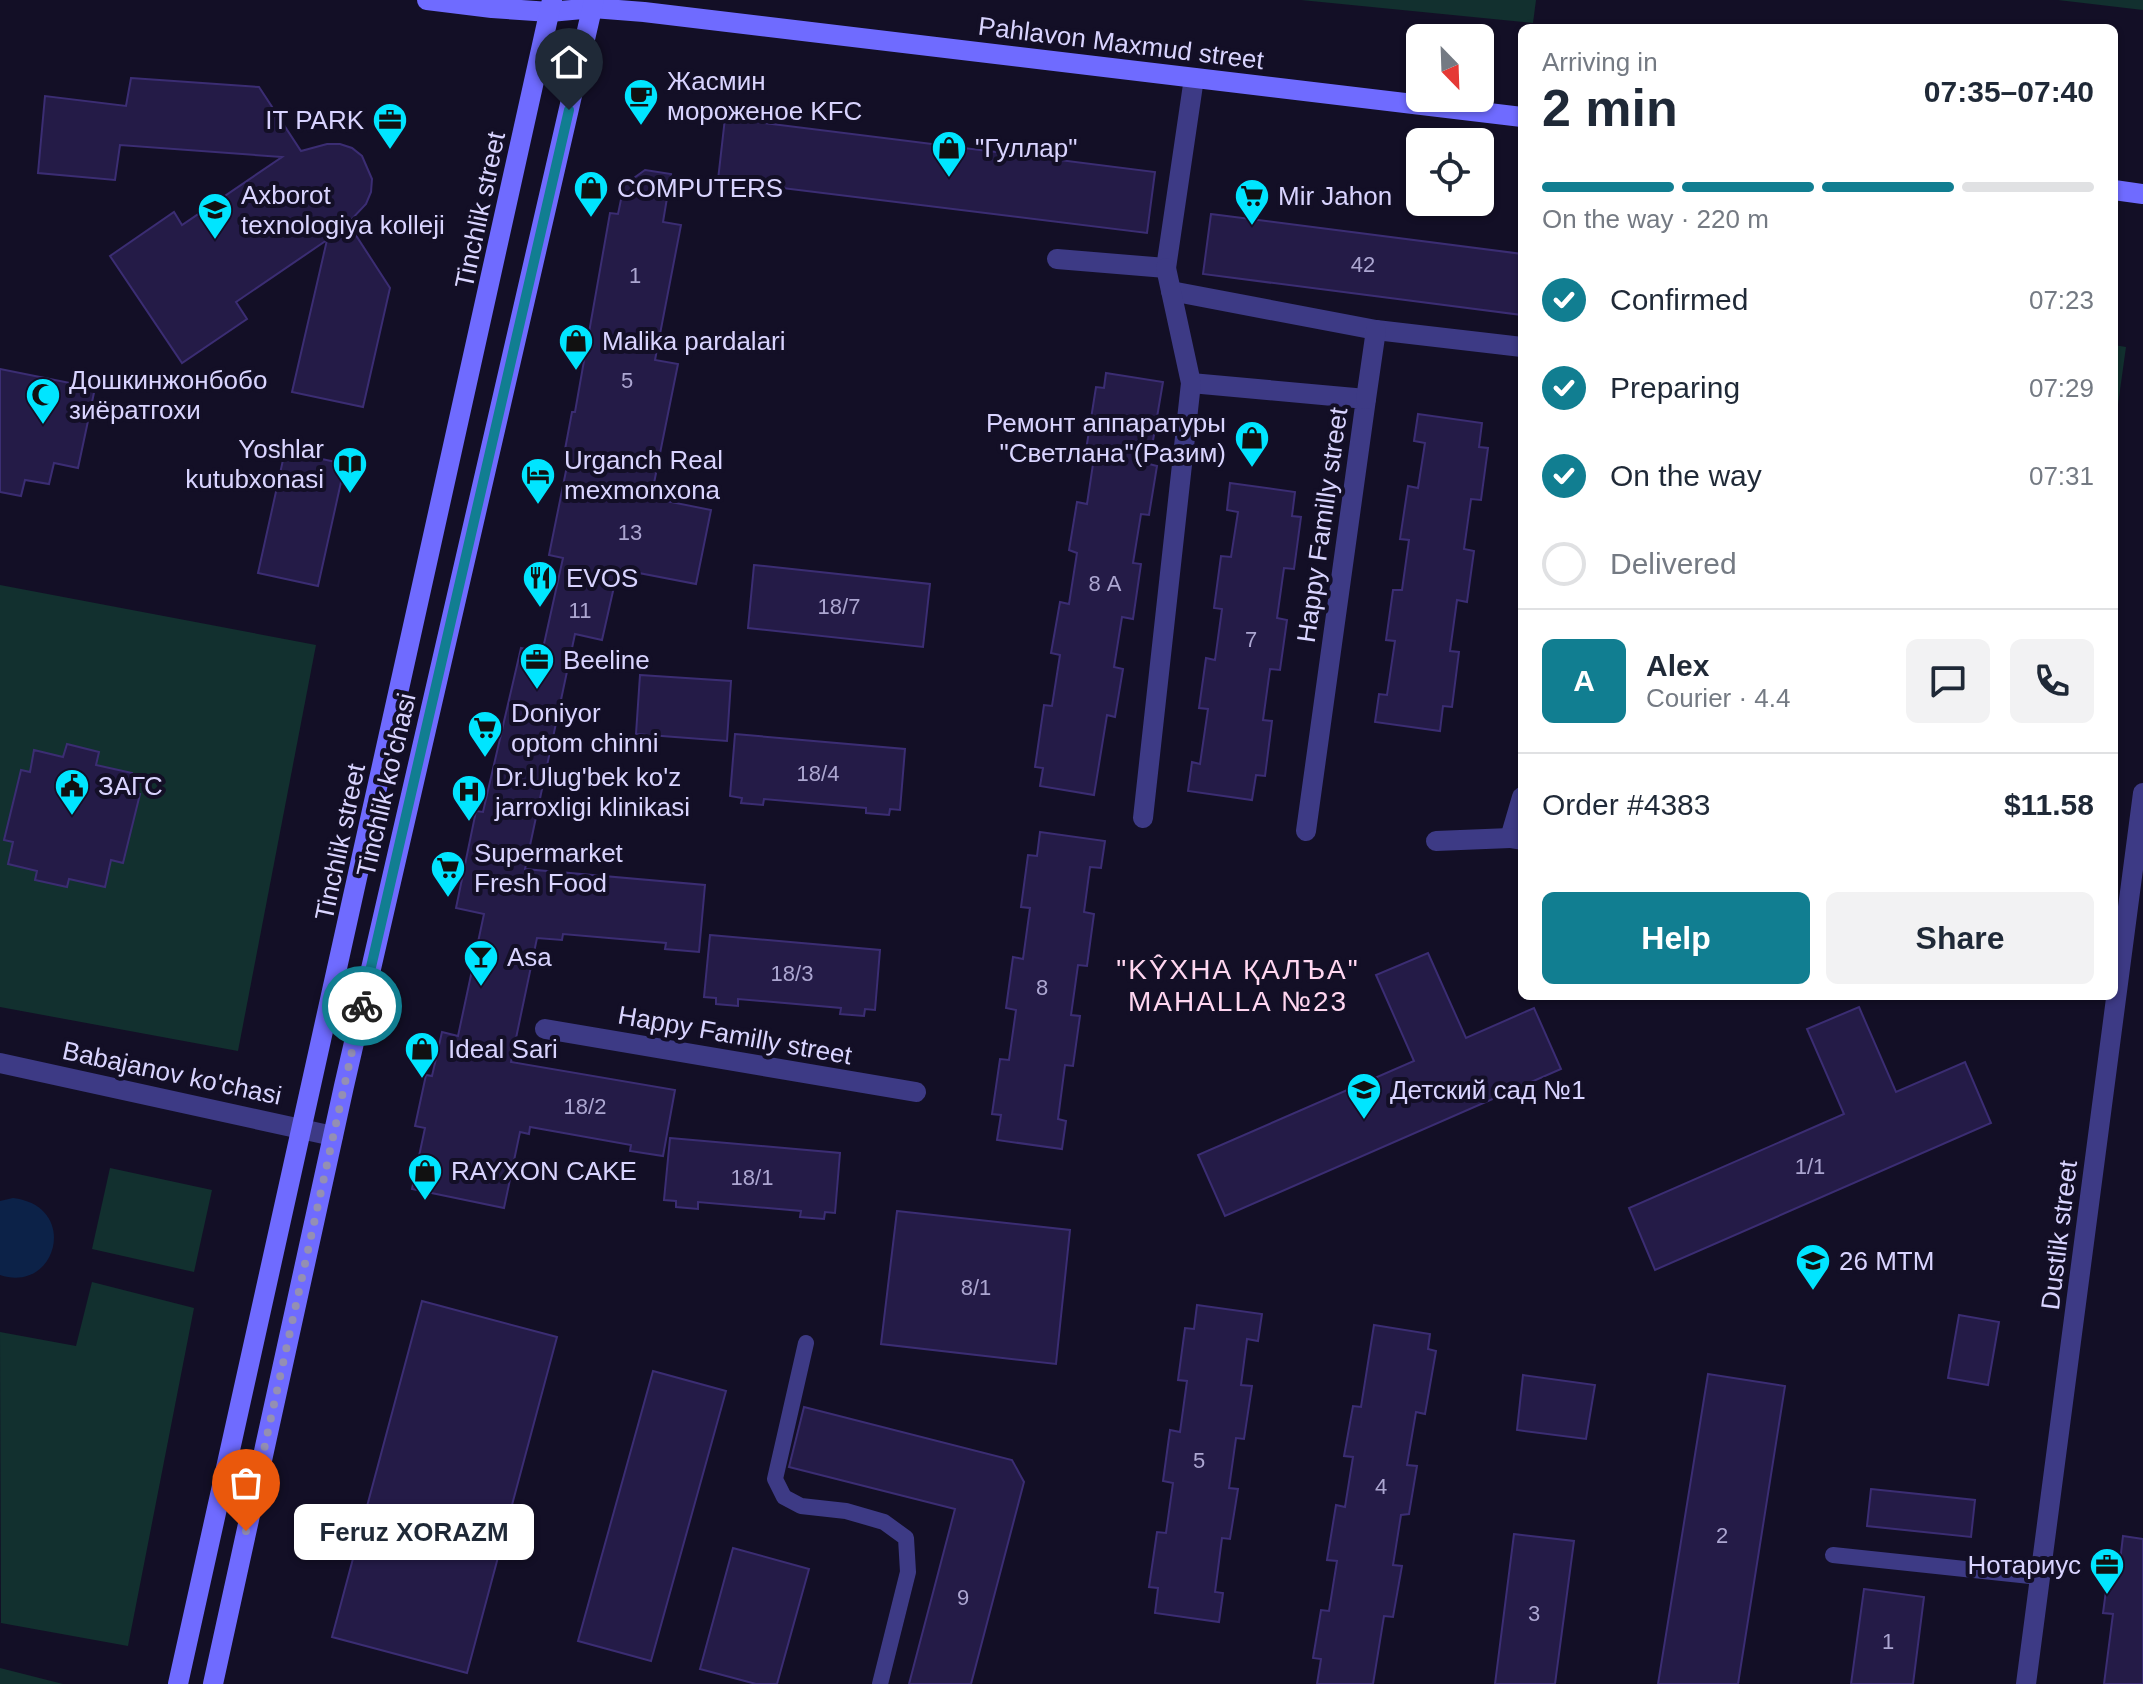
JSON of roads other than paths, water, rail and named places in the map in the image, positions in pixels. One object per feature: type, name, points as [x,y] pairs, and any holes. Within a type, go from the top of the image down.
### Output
[{"type":"main road","name":"Pahlavon Maxmud street","points":[[427,0],[492,8],[593,4],[1518,117]]},
{"type":"main road","name":"Tinchlik ko'chasi","points":[[213,1684],[333,1136],[593,4]]},
{"type":"main road","name":"Tinchlik street","points":[[178,1684],[551,6]]},
{"type":"main road","points":[[2118,191],[2143,194]]},
{"type":"street","points":[[1143,818],[1191,383],[1166,268],[1194,78]]},
{"type":"street","points":[[1057,259],[1166,268]]},
{"type":"street","points":[[1171,291],[1376,330],[1518,347]]},
{"type":"street","points":[[1366,399],[1376,330]]},
{"type":"street","name":"Happy Familly street","points":[[1191,383],[1366,399],[1306,831]]},
{"type":"street","name":"Dustlik street","points":[[2119,938],[2143,793]]},
{"type":"street","points":[[1436,841],[1516,839]]},
{"type":"street","name":"Dustlik street","points":[[2026,1684],[2111,1000]]},
{"type":"street","name":"Happy Familly street","points":[[545,1029],[916,1092]]},
{"type":"street","name":"Babajanov ko'chasi","points":[[0,1063],[333,1136]]},
{"type":"lane","points":[[806,1343],[775,1479],[784,1497],[801,1506],[846,1511],[884,1522],[906,1538],[908,1572],[880,1684]]},
{"type":"lane","points":[[1833,1555],[2040,1577]]},
{"type":"water","points":[[13,1198],[34,1204],[47,1216],[53,1231],[53,1247],[47,1261],[36,1272],[20,1277],[0,1275],[0,1201]]},
{"type":"place","name":"Жасмин мороженое KFC","points":[[641,127]]},
{"type":"place","name":"IT PARK","points":[[390,151]]},
{"type":"place","name":"\"Гуллар\"","points":[[949,179]]},
{"type":"place","name":"COMPUTERS","points":[[591,219]]},
{"type":"place","name":"Mir Jahon","points":[[1252,227]]},
{"type":"place","name":"Axborot texnologiya kolleji","points":[[215,241]]},
{"type":"place","name":"Malika pardalari","points":[[576,372]]},
{"type":"place","name":"Дошкинжонбобо зиёратгохи","points":[[43,426]]},
{"type":"place","name":"Ремонт аппаратуры \"Светлана\"(Разим)","points":[[1252,469]]},
{"type":"place","name":"Yoshlar kutubxonasi","points":[[350,495]]},
{"type":"place","name":"Urganch Real mexmonxona","points":[[538,506]]},
{"type":"place","name":"EVOS","points":[[540,609]]},
{"type":"place","name":"Beeline","points":[[537,691]]},
{"type":"place","name":"Doniyor optom chinni","points":[[485,759]]},
{"type":"place","name":"ЗАГС","points":[[72,817]]},
{"type":"place","name":"Dr.Ulug'bek ko'z jarroxligi klinikasi","points":[[469,823]]},
{"type":"place","name":"Supermarket Fresh Food","points":[[448,899]]},
{"type":"place","name":"Asa","points":[[481,988]]},
{"type":"place","name":"Ideal Sari","points":[[422,1080]]},
{"type":"place","name":"Детский сад №1","points":[[1364,1121]]},
{"type":"place","name":"RAYXON CAKE","points":[[425,1202]]},
{"type":"place","name":"26 MTM","points":[[1813,1292]]},
{"type":"place","name":"Feruz XORAZM","points":[[246,1531]]},
{"type":"place","name":"Нотариус","points":[[2107,1596]]},
{"type":"district","name":"\"KŶХНА ҚАЛЪА\" MAHALLA №23","points":[[1238,985]]}]
